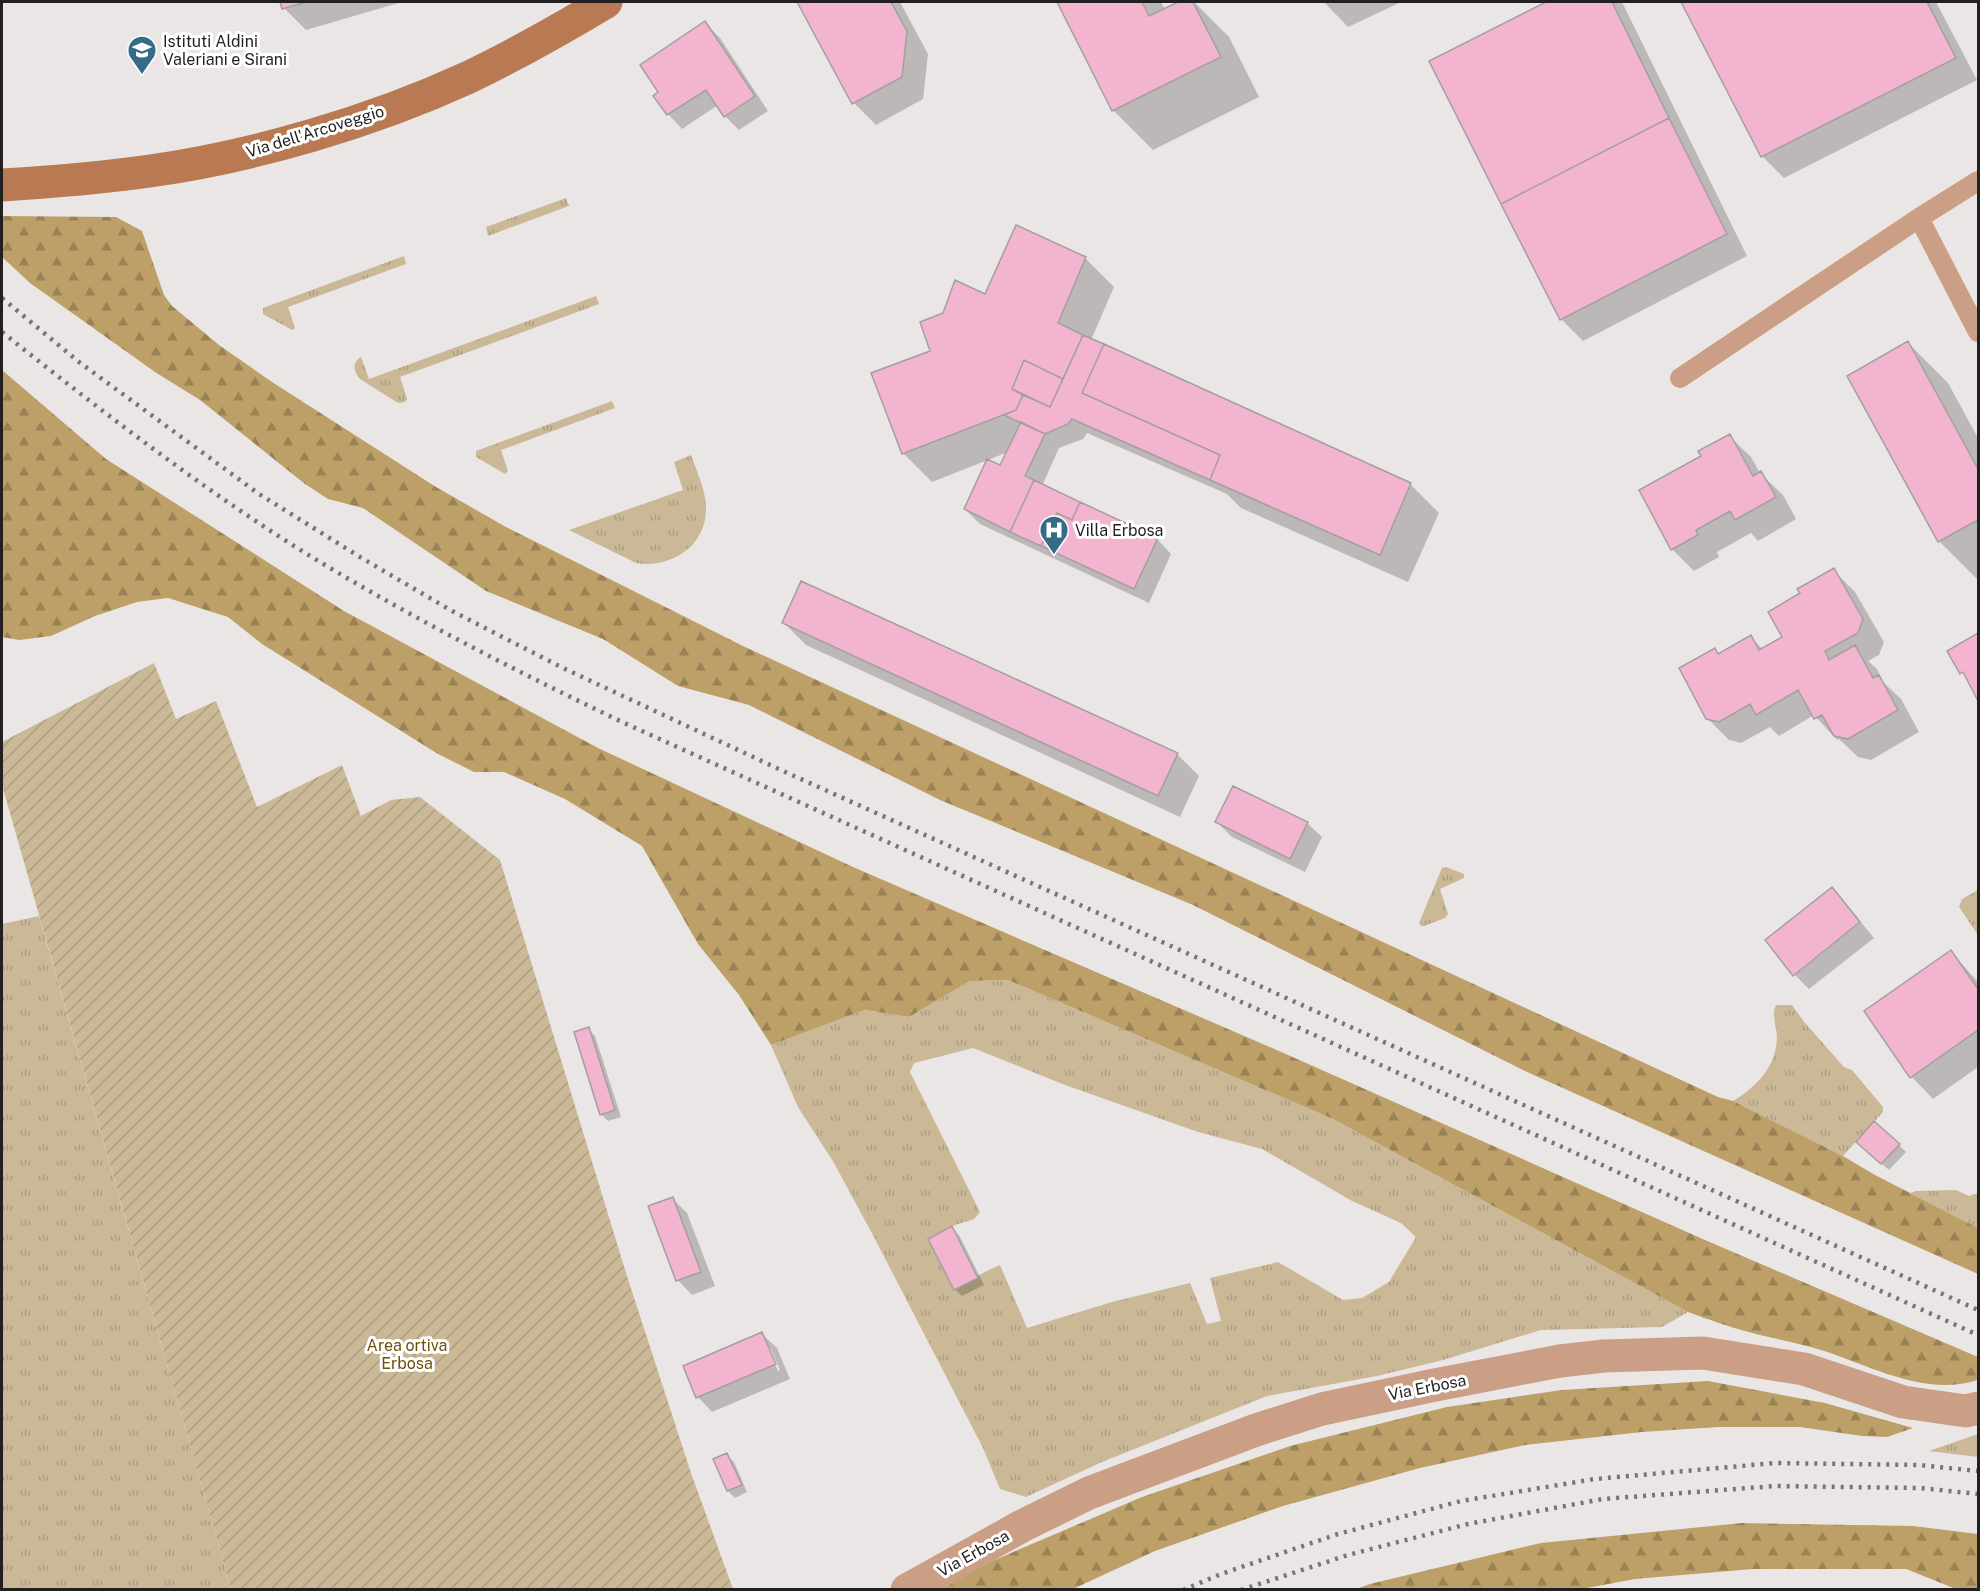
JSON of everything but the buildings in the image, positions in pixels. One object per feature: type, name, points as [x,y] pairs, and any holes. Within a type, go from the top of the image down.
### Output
[{"type":"street","name":"Via dell'Arcoveggio","points":[[2,185],[153,171],[243,154],[307,136],[397,106],[464,79],[529,47],[606,2]]},
{"type":"street","name":"Via Erbosa","points":[[907,1590],[1022,1526],[1089,1493],[1256,1430],[1322,1409],[1560,1361],[1604,1356],[1703,1353],[1804,1368],[1903,1402],[1966,1411],[1978,1408]]},
{"type":"lane","points":[[1680,378],[1978,181]]},
{"type":"lane","points":[[1919,218],[1978,332]]},
{"type":"green space","points":[[566,198],[569,206],[488,236],[486,227]]},
{"type":"green space","points":[[2,216],[116,217],[142,231],[164,295],[172,306],[219,345],[272,382],[436,487],[506,527],[743,646],[1718,1097],[1733,1101],[1843,1156],[1978,1228],[1978,1274],[1527,1072],[1193,905],[940,800],[749,705],[678,686],[603,639],[486,591],[363,508],[328,499],[305,484],[200,400],[155,372],[30,283],[2,257]]},
{"type":"green space","points":[[404,256],[406,264],[288,307],[295,328],[292,330],[263,314],[263,308]]},
{"type":"green space","points":[[596,296],[599,304],[400,377],[407,399],[405,402],[398,403],[360,379],[355,371],[356,362],[361,357],[369,379]]},
{"type":"green space","points":[[2,370],[106,459],[344,611],[598,748],[853,867],[1978,1357],[1978,1380],[1935,1385],[1914,1381],[1893,1376],[1831,1353],[1741,1330],[1688,1312],[1333,1119],[1008,980],[970,981],[909,1017],[865,1010],[771,1045],[739,995],[698,944],[642,846],[565,799],[504,772],[474,772],[438,754],[262,644],[228,617],[168,598],[137,602],[95,616],[51,636],[19,640],[2,637]]},
{"type":"green space","points":[[612,401],[615,408],[501,450],[508,471],[505,474],[476,457],[476,451]]},
{"type":"green space","points":[[691,455],[706,502],[705,522],[693,544],[684,552],[661,562],[636,563],[569,530],[683,490],[674,462]]},
{"type":"green space","name":"Area ortiva Erbosa","points":[[154,663],[176,719],[216,701],[257,807],[342,765],[361,816],[391,800],[420,797],[500,860],[626,1273],[691,1473],[733,1589],[231,1589],[2,785],[2,742]]},
{"type":"green space","points":[[1446,867],[1464,874],[1464,878],[1440,889],[1448,914],[1445,918],[1421,926],[1419,923],[1442,868]]},
{"type":"green space","points":[[1978,890],[1978,935],[1959,907],[1962,899]]},
{"type":"green space","points":[[39,916],[231,1589],[2,1589],[2,924]]},
{"type":"green space","points":[[1008,980],[1333,1119],[1688,1312],[1662,1327],[1541,1330],[1443,1360],[1377,1376],[1267,1396],[1102,1462],[1026,1497],[1000,1489],[983,1448],[875,1239],[834,1163],[798,1107],[771,1045],[865,1010],[909,1017],[970,981]],"holes":[[[973,1048],[1065,1085],[1198,1132],[1262,1149],[1352,1201],[1401,1223],[1416,1237],[1389,1282],[1362,1298],[1343,1300],[1278,1262],[1210,1278],[1221,1321],[1207,1324],[1190,1283],[1112,1302],[1027,1328],[1000,1265],[954,1290],[928,1239],[952,1226],[974,1219],[980,1212],[910,1072],[914,1063]]]},
{"type":"green space","points":[[1776,1005],[1792,1005],[1844,1067],[1852,1070],[1883,1107],[1883,1112],[1843,1156],[1733,1101],[1757,1083],[1769,1067],[1776,1048],[1774,1017]]},
{"type":"green space","points":[[1956,1190],[1969,1196],[1978,1193],[1978,1228],[1910,1193],[1916,1191]]},
{"type":"green space","points":[[1708,1381],[1825,1403],[1913,1428],[1887,1437],[1862,1436],[1800,1427],[1719,1427],[1642,1432],[1525,1445],[1420,1468],[1283,1506],[1155,1551],[1073,1589],[938,1590],[964,1573],[1142,1497],[1290,1446],[1447,1407],[1562,1390]]},
{"type":"green space","points":[[1978,1434],[1978,1457],[1929,1451]]},
{"type":"green space","points":[[1742,1523],[1913,1526],[1978,1534],[1978,1589],[1956,1589],[1906,1569],[1753,1569],[1635,1579],[1576,1590],[1356,1589],[1541,1543]]},
{"type":"railway","points":[[2,298],[79,362],[259,494],[452,611],[561,667],[783,771],[1978,1310]]},
{"type":"railway","points":[[2,332],[145,443],[256,521],[374,594],[497,660],[622,722],[1978,1335]]},
{"type":"railway","points":[[1183,1590],[1221,1574],[1338,1534],[1461,1501],[1595,1479],[1775,1463],[1919,1465],[1978,1471]]},
{"type":"railway","points":[[1241,1590],[1348,1555],[1468,1524],[1603,1499],[1775,1486],[1920,1488],[1978,1494]]},
{"type":"place","name":"Istituti Aldini Valeriani e Sirani","points":[[142,76]]},
{"type":"place","name":"Villa Erbosa","points":[[1054,556]]}]
